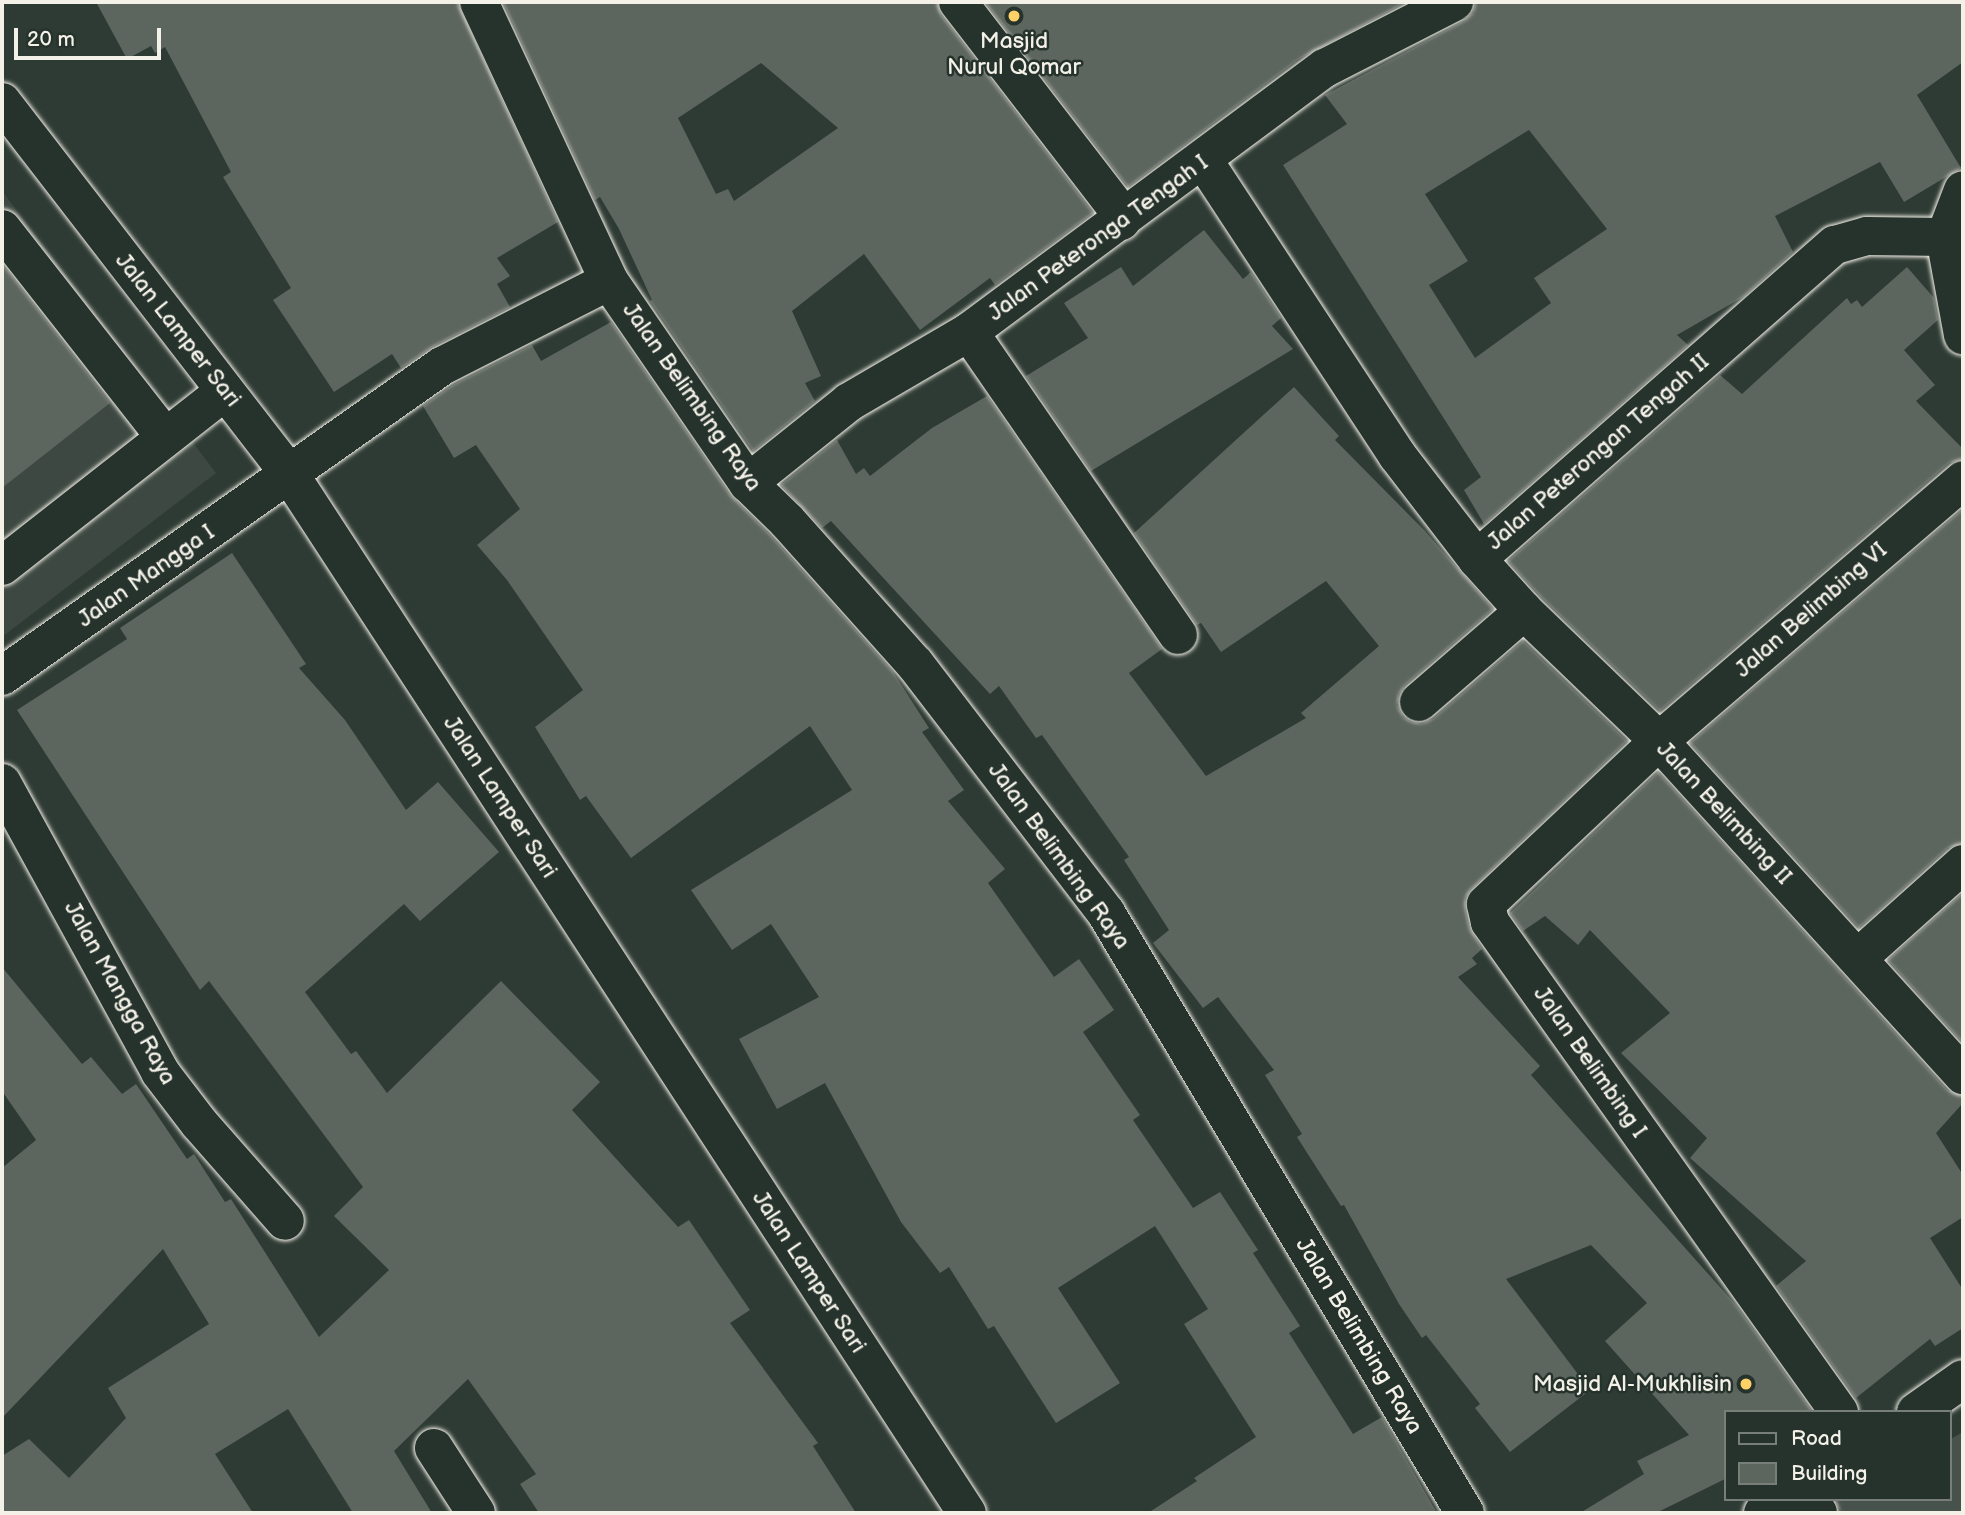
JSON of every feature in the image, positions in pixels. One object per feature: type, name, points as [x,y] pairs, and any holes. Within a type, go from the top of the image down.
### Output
[{"type":"street","name":"Jalan Belimbing Raya","points":[[479,2],[609,281],[748,483],[788,521],[915,664],[1106,913],[1465,1513]]},
{"type":"street","points":[[958,2],[1116,207],[1121,221]]},
{"type":"street","name":"Jalan Peteronga Tengah I","points":[[748,483],[849,402],[969,332],[1325,68],[1454,2]]},
{"type":"street","name":"Jalan Lamper Sari","points":[[2,102],[290,475],[967,1513]]},
{"type":"street","name":"Jalan Peterongan Tengah II","points":[[1203,161],[1397,455],[1477,559],[1835,245],[1867,236],[1945,237]]},
{"type":"street","points":[[1963,190],[1945,237],[1963,335]]},
{"type":"street","points":[[2,229],[166,438]]},
{"type":"street","name":"Jalan Belimbing Raya","points":[[290,475],[442,366],[609,281]]},
{"type":"street","points":[[969,332],[1178,635]]},
{"type":"street","points":[[2,566],[225,391]]},
{"type":"street","name":"Jalan Mangga I","points":[[2,676],[290,475]]},
{"type":"street","name":"Jalan Belimbing VI","points":[[1659,741],[1963,480]]},
{"type":"street","name":"Jalan Belimbing II","points":[[1477,559],[1524,611],[1659,741],[1963,1075]]},
{"type":"street","points":[[1419,702],[1524,611]]},
{"type":"street","name":"Jalan Belimbing I","points":[[1659,741],[1491,895],[1486,904],[1486,912],[1490,922],[1838,1410]]},
{"type":"street","name":"Jalan Mangga Raya","points":[[2,783],[160,1072],[199,1123],[285,1221]]},
{"type":"street","points":[[1857,958],[1963,864]]},
{"type":"street","points":[[1919,1410],[1963,1379]]},
{"type":"street","points":[[434,1448],[476,1513]]},
{"type":"street","points":[[1763,1513],[1782,1501]]},
{"type":"shaded area","points":[[2,191],[216,473],[2,637]]},
{"type":"shaded area","points":[[1963,1432],[1963,1513],[1842,1513],[1835,1501],[1951,1501],[1951,1439]]},
{"type":"building","points":[[96,2],[457,2],[558,222],[497,258],[510,276],[497,284],[510,307],[432,347],[401,368],[392,354],[334,392],[273,300],[291,288],[223,177],[231,172],[165,47],[155,53],[151,46],[127,59]]},
{"type":"building","points":[[503,2],[937,2],[941,15],[1093,213],[995,285],[990,278],[920,330],[864,254],[792,311],[821,376],[805,383],[815,401],[753,451],[650,301],[652,300],[619,229],[600,197],[595,200]],"holes":[[[761,63],[838,128],[734,201],[728,189],[716,194],[678,118]]]},
{"type":"building","points":[[985,2],[1406,2],[1299,59],[1128,187]]},
{"type":"building","points":[[1476,2],[1963,2],[1963,62],[1917,95],[1961,168],[1904,202],[1880,162],[1775,216],[1793,252],[1743,297],[1677,335],[1688,345],[1484,524],[1464,490],[1481,477],[1283,165],[1347,124],[1325,95],[1464,21],[1473,13]],"holes":[[[1529,130],[1607,229],[1534,278],[1551,303],[1475,358],[1429,285],[1468,261],[1425,194]]]},
{"type":"building","points":[[1204,230],[1243,279],[1251,272],[1281,318],[1272,326],[1293,349],[1091,471],[1026,376],[1088,338],[1064,303],[1121,267],[1133,286]]},
{"type":"building","points":[[2,264],[110,403],[2,488]]},
{"type":"building","points":[[1907,267],[1934,298],[1938,320],[1904,350],[1935,385],[1916,401],[1963,449],[1963,459],[1949,463],[1660,711],[1540,596],[1508,561],[1720,375],[1742,394],[1847,298],[1851,304],[1857,300],[1862,307]]},
{"type":"building","points":[[611,322],[730,495],[771,536],[893,672],[929,728],[922,732],[964,790],[948,801],[1005,869],[988,883],[1054,977],[1079,959],[1114,1010],[1083,1032],[1140,1115],[1133,1120],[1193,1208],[1220,1192],[1258,1250],[1253,1253],[1300,1326],[1289,1333],[1353,1434],[1382,1417],[1437,1513],[1148,1513],[1197,1481],[1194,1478],[1256,1437],[1184,1324],[1208,1309],[1155,1226],[1058,1288],[1120,1383],[1056,1423],[994,1326],[988,1329],[949,1267],[940,1273],[901,1222],[825,1083],[777,1109],[739,1039],[819,997],[771,924],[732,950],[691,890],[852,790],[810,726],[631,858],[586,796],[580,800],[535,727],[583,690],[507,580],[477,545],[520,509],[476,445],[454,458],[423,406],[453,385],[532,345],[541,361]]},
{"type":"building","points":[[1294,387],[1339,436],[1335,440],[1424,530],[1493,609],[1404,686],[1397,705],[1403,717],[1422,724],[1433,719],[1523,641],[1627,741],[1471,889],[1465,898],[1465,909],[1469,927],[1482,949],[1472,958],[1477,964],[1458,977],[1540,1066],[1531,1075],[1735,1304],[1811,1410],[1724,1410],[1724,1479],[1656,1513],[1580,1513],[1644,1474],[1637,1461],[1689,1435],[1605,1341],[1647,1303],[1591,1245],[1506,1279],[1590,1390],[1510,1452],[1475,1408],[1480,1404],[1426,1335],[1422,1338],[1399,1304],[1344,1205],[1341,1206],[1297,1137],[1302,1134],[1265,1075],[1274,1070],[1218,997],[1203,1008],[1153,943],[1169,930],[1124,860],[1129,857],[1042,735],[1036,738],[999,686],[990,694],[831,521],[822,528],[781,485],[837,440],[856,474],[864,468],[870,476],[932,428],[987,396],[1162,649],[1129,673],[1206,776],[1306,718],[1301,713],[1379,646],[1326,581],[1221,652],[1201,623],[1197,625],[1134,533]]},
{"type":"building","points":[[1963,509],[1963,843],[1948,848],[1859,928],[1690,743]]},
{"type":"building","points":[[232,553],[306,664],[299,668],[345,720],[406,810],[438,782],[499,852],[420,921],[404,904],[305,992],[351,1054],[356,1051],[387,1093],[501,981],[600,1082],[572,1110],[678,1227],[689,1220],[750,1310],[730,1323],[818,1443],[813,1446],[856,1513],[539,1513],[520,1484],[536,1474],[468,1379],[394,1451],[432,1513],[353,1513],[288,1409],[215,1454],[253,1513],[2,1513],[2,1456],[29,1439],[69,1478],[126,1418],[108,1388],[209,1324],[163,1249],[2,1418],[2,1168],[36,1140],[2,1091],[2,967],[82,1064],[91,1057],[122,1094],[136,1084],[187,1159],[194,1154],[225,1202],[231,1199],[319,1337],[389,1270],[334,1216],[363,1187],[209,981],[200,990],[17,710],[127,639],[120,628]]},
{"type":"building","points":[[1658,772],[1947,1090],[1963,1096],[1963,1103],[1936,1133],[1963,1175],[1963,1217],[1930,1238],[1963,1290],[1963,1328],[1935,1346],[1930,1339],[1856,1398],[1776,1286],[1806,1261],[1690,1158],[1707,1138],[1621,1053],[1670,1013],[1590,930],[1578,945],[1545,916],[1523,931],[1510,913]]},
{"type":"building","points":[[1963,893],[1963,1043],[1888,960]]},
{"type":"place","name":"Masjid Nurul Qomar","points":[[1014,16]]},
{"type":"place","name":"Masjid Al-Mukhlisin","points":[[1746,1384]]}]
